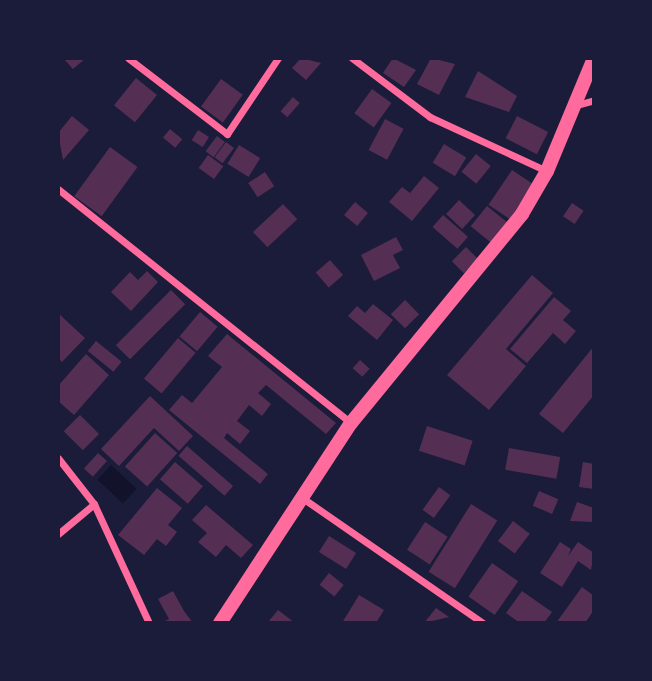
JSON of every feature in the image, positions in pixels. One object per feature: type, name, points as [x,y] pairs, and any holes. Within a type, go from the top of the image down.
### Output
[{"type":"main road","points":[[220,623],[351,423],[500,243],[547,171],[578,105],[594,58]]},
{"type":"street","points":[[128,58],[227,134],[278,58]]},
{"type":"street","points":[[352,58],[430,117],[547,171]]},
{"type":"street","points":[[578,105],[594,100]]},
{"type":"street","points":[[58,188],[351,423]]},
{"type":"street","points":[[58,458],[94,504],[149,623]]},
{"type":"street","points":[[301,496],[483,623]]},
{"type":"street","points":[[58,534],[94,504]]},
{"type":"shaded area","points":[[111,465],[137,489],[123,503],[97,480]]},
{"type":"building","points":[[63,58],[86,58],[73,69]]},
{"type":"building","points":[[301,58],[321,63],[306,80],[292,68]]},
{"type":"building","points":[[393,58],[416,70],[404,87],[383,73]]},
{"type":"building","points":[[431,58],[455,64],[439,95],[417,84]]},
{"type":"building","points":[[478,71],[517,96],[509,112],[465,97]]},
{"type":"building","points":[[136,78],[157,95],[135,122],[114,105]]},
{"type":"building","points":[[221,79],[243,95],[223,122],[201,107]]},
{"type":"building","points":[[372,89],[391,103],[374,127],[354,113]]},
{"type":"building","points":[[293,97],[300,103],[287,117],[281,111]]},
{"type":"building","points":[[72,116],[89,130],[63,160],[58,133]]},
{"type":"building","points":[[517,116],[548,132],[537,154],[506,138]]},
{"type":"building","points":[[385,119],[404,129],[387,160],[369,150]]},
{"type":"building","points":[[170,129],[182,139],[175,148],[163,137]]},
{"type":"building","points":[[198,130],[209,137],[203,147],[192,140]]},
{"type":"building","points":[[217,136],[225,142],[214,157],[206,151]]},
{"type":"building","points":[[226,142],[234,148],[223,163],[215,157]]},
{"type":"building","points":[[444,144],[466,157],[455,176],[433,163]]},
{"type":"building","points":[[239,145],[260,158],[249,177],[227,164]]},
{"type":"building","points":[[110,147],[138,167],[102,216],[74,196]]},
{"type":"building","points":[[476,154],[491,166],[476,184],[462,172]]},
{"type":"building","points":[[208,155],[223,166],[214,179],[199,168]]},
{"type":"building","points":[[512,170],[534,185],[511,220],[489,205]]},
{"type":"building","points":[[265,172],[274,186],[257,197],[248,183]]},
{"type":"building","points":[[424,176],[439,188],[412,221],[389,202],[402,187],[410,193]]},
{"type":"building","points":[[459,200],[475,215],[462,229],[446,214]]},
{"type":"building","points":[[355,202],[368,213],[357,226],[344,215]]},
{"type":"building","points":[[572,203],[584,211],[575,224],[563,216]]},
{"type":"building","points":[[283,204],[297,219],[267,247],[253,232]]},
{"type":"building","points":[[487,206],[509,224],[492,244],[471,226]]},
{"type":"building","points":[[443,215],[468,237],[457,249],[433,227]]},
{"type":"building","points":[[396,237],[403,250],[393,255],[400,268],[374,281],[361,255]]},
{"type":"building","points":[[466,247],[478,259],[464,273],[452,261]]},
{"type":"building","points":[[330,260],[343,275],[329,288],[316,272]]},
{"type":"building","points":[[147,271],[158,282],[131,311],[111,292],[130,272],[138,280]]},
{"type":"building","points":[[532,275],[553,293],[506,349],[526,366],[489,410],[447,375]]},
{"type":"building","points":[[171,290],[185,304],[130,359],[116,345]]},
{"type":"building","points":[[554,297],[571,311],[563,320],[576,331],[565,344],[553,333],[527,363],[510,349]]},
{"type":"building","points":[[405,300],[419,314],[405,328],[391,314]]},
{"type":"building","points":[[373,304],[393,320],[377,340],[348,316],[357,306],[365,313]]},
{"type":"building","points":[[200,312],[218,327],[197,351],[179,337]]},
{"type":"building","points":[[58,313],[85,338],[62,362],[58,358]]},
{"type":"building","points":[[227,334],[336,423],[326,434],[266,385],[258,393],[271,404],[262,416],[249,405],[237,421],[250,431],[240,444],[227,433],[224,438],[268,474],[260,484],[169,410],[182,395],[192,403],[222,367],[208,356]]},
{"type":"building","points":[[178,338],[196,353],[162,393],[144,379]]},
{"type":"building","points":[[96,341],[122,362],[113,372],[88,351]]},
{"type":"building","points":[[594,346],[594,395],[563,433],[539,414]]},
{"type":"building","points":[[86,354],[109,375],[74,415],[58,401],[58,386]]},
{"type":"building","points":[[360,360],[370,369],[362,377],[353,368]]},
{"type":"building","points":[[150,396],[193,436],[179,451],[154,428],[119,466],[101,449]]},
{"type":"building","points":[[80,415],[99,434],[83,450],[64,431]]},
{"type":"building","points":[[427,426],[473,441],[465,466],[419,451]]},
{"type":"building","points":[[155,433],[177,453],[147,487],[125,466]]},
{"type":"building","points":[[187,446],[233,486],[225,496],[178,456]]},
{"type":"building","points":[[509,448],[560,457],[556,479],[505,470]]},
{"type":"building","points":[[98,453],[107,461],[93,477],[84,469]]},
{"type":"building","points":[[175,462],[203,486],[188,504],[160,479]]},
{"type":"building","points":[[583,462],[594,464],[594,489],[579,487]]},
{"type":"building","points":[[439,487],[450,495],[434,518],[423,510]]},
{"type":"building","points":[[157,488],[182,508],[168,525],[177,532],[166,546],[157,539],[144,555],[118,535]]},
{"type":"building","points":[[539,491],[558,499],[552,514],[533,506]]},
{"type":"building","points":[[577,502],[594,508],[594,522],[570,521]]},
{"type":"building","points":[[471,504],[497,520],[455,588],[429,572]]},
{"type":"building","points":[[206,505],[253,545],[241,558],[226,545],[216,557],[198,542],[207,533],[192,520]]},
{"type":"building","points":[[513,521],[530,534],[515,554],[498,541]]},
{"type":"building","points":[[425,522],[448,537],[430,564],[407,550]]},
{"type":"building","points":[[329,536],[356,553],[346,569],[319,552]]},
{"type":"building","points":[[560,542],[571,549],[568,556],[578,542],[594,553],[591,570],[578,561],[562,587],[540,573]]},
{"type":"building","points":[[492,563],[518,581],[495,615],[468,597]]},
{"type":"building","points":[[329,573],[344,585],[334,597],[320,585]]},
{"type":"building","points":[[582,587],[594,596],[594,610],[585,623],[556,623]]},
{"type":"building","points":[[173,591],[193,623],[161,623],[169,619],[158,599]]},
{"type":"building","points":[[522,591],[552,612],[544,623],[520,623],[506,613]]},
{"type":"building","points":[[359,595],[384,610],[376,623],[342,623]]},
{"type":"building","points":[[436,608],[449,617],[424,623]]},
{"type":"building","points":[[278,610],[295,623],[269,621]]}]
